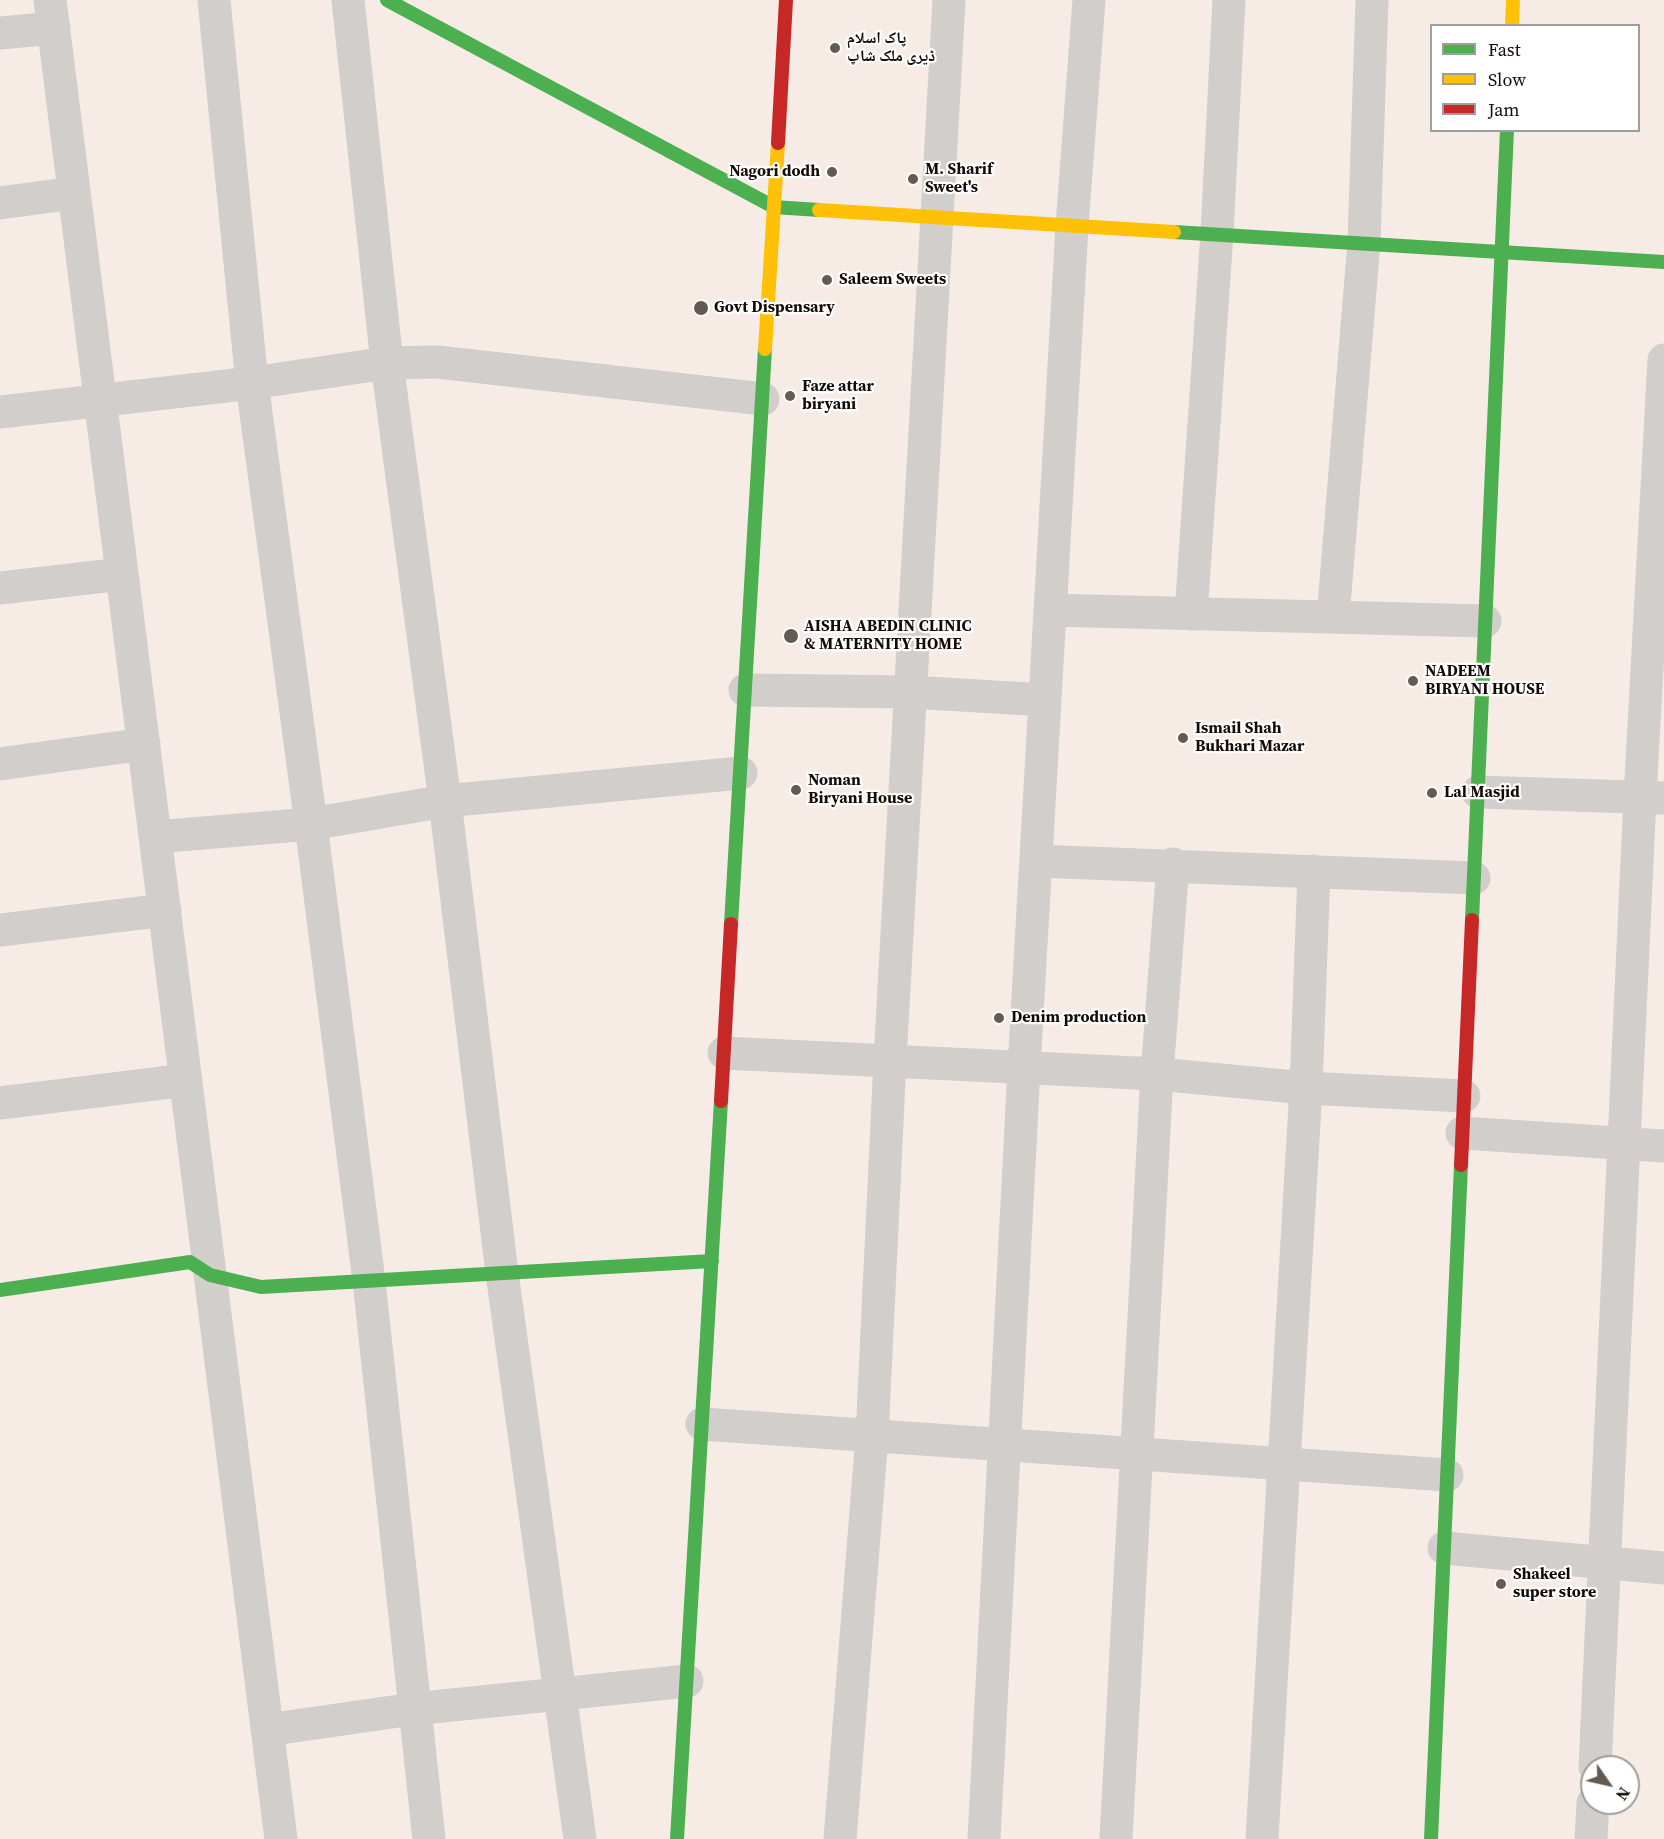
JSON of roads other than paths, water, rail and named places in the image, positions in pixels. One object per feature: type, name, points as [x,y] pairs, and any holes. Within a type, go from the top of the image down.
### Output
[{"type":"street","points":[[214,0],[252,384],[312,824],[369,1281],[413,1709],[429,1839]]},
{"type":"street","points":[[348,0],[387,363],[445,801],[502,1273],[580,1839]]},
{"type":"street","points":[[387,0],[774,207],[1664,262]]},
{"type":"street","points":[[677,1839],[786,0]]},
{"type":"street","points":[[840,1839],[872,1436],[890,1060],[949,0]]},
{"type":"street","points":[[984,1839],[1003,1445],[1050,610],[1072,226],[1089,0]]},
{"type":"street","points":[[1191,614],[1218,233],[1229,0]]},
{"type":"street","points":[[1333,617],[1364,242],[1372,0]]},
{"type":"street","points":[[1512,24],[1513,0]]},
{"type":"street","points":[[0,33],[52,14],[281,1839]]},
{"type":"street","points":[[1431,1839],[1507,132]]},
{"type":"street","points":[[0,203],[74,193]]},
{"type":"street","points":[[1596,1755],[1626,1144],[1652,797],[1664,360]]},
{"type":"street","points":[[0,412],[252,384],[387,363],[438,362],[763,399]]},
{"type":"street","points":[[0,588],[122,574]]},
{"type":"street","points":[[1050,610],[1485,621]]},
{"type":"street","points":[[745,690],[912,693],[1045,700]]},
{"type":"street","points":[[0,764],[144,744]]},
{"type":"street","points":[[155,837],[312,824],[445,801],[741,773]]},
{"type":"street","points":[[1478,792],[1652,797]]},
{"type":"street","points":[[1036,861],[1173,864],[1473,878]]},
{"type":"street","points":[[1116,1839],[1138,1454],[1156,1074],[1173,864]]},
{"type":"street","points":[[1262,1839],[1282,1464],[1306,1088],[1314,871]]},
{"type":"street","points":[[0,930],[165,910]]},
{"type":"street","points":[[724,1053],[1156,1074],[1306,1088],[1464,1096]]},
{"type":"street","points":[[0,1103],[186,1080]]},
{"type":"street","points":[[1462,1133],[1664,1146]]},
{"type":"street","points":[[0,1290],[190,1262],[210,1275],[261,1287],[712,1261]]},
{"type":"street","points":[[702,1424],[1447,1475]]},
{"type":"street","points":[[1444,1548],[1664,1568]]},
{"type":"street","points":[[267,1730],[413,1709],[687,1681]]},
{"type":"street","points":[[1591,1839],[1592,1815]]},
{"type":"place","name":"پاک اسلام ڈیری ملک شاپ","points":[[835,48]]},
{"type":"place","name":"Nagori dodh","points":[[832,172]]},
{"type":"place","name":"M. Sharif Sweet's","points":[[913,179]]},
{"type":"place","name":"Saleem Sweets","points":[[827,280]]},
{"type":"place","name":"Govt Dispensary","points":[[701,308]]},
{"type":"place","name":"Faze attar biryani","points":[[790,396]]},
{"type":"place","name":"AISHA ABEDIN CLINIC & MATERNITY HOME","points":[[791,636]]},
{"type":"place","name":"NADEEM BIRYANI HOUSE","points":[[1413,681]]},
{"type":"place","name":"Ismail Shah Bukhari Mazar","points":[[1183,738]]},
{"type":"place","name":"Noman Biryani House","points":[[796,790]]},
{"type":"place","name":"Lal Masjid","points":[[1432,793]]},
{"type":"place","name":"Denim production","points":[[999,1018]]},
{"type":"place","name":"Shakeel super store","points":[[1501,1584]]}]
